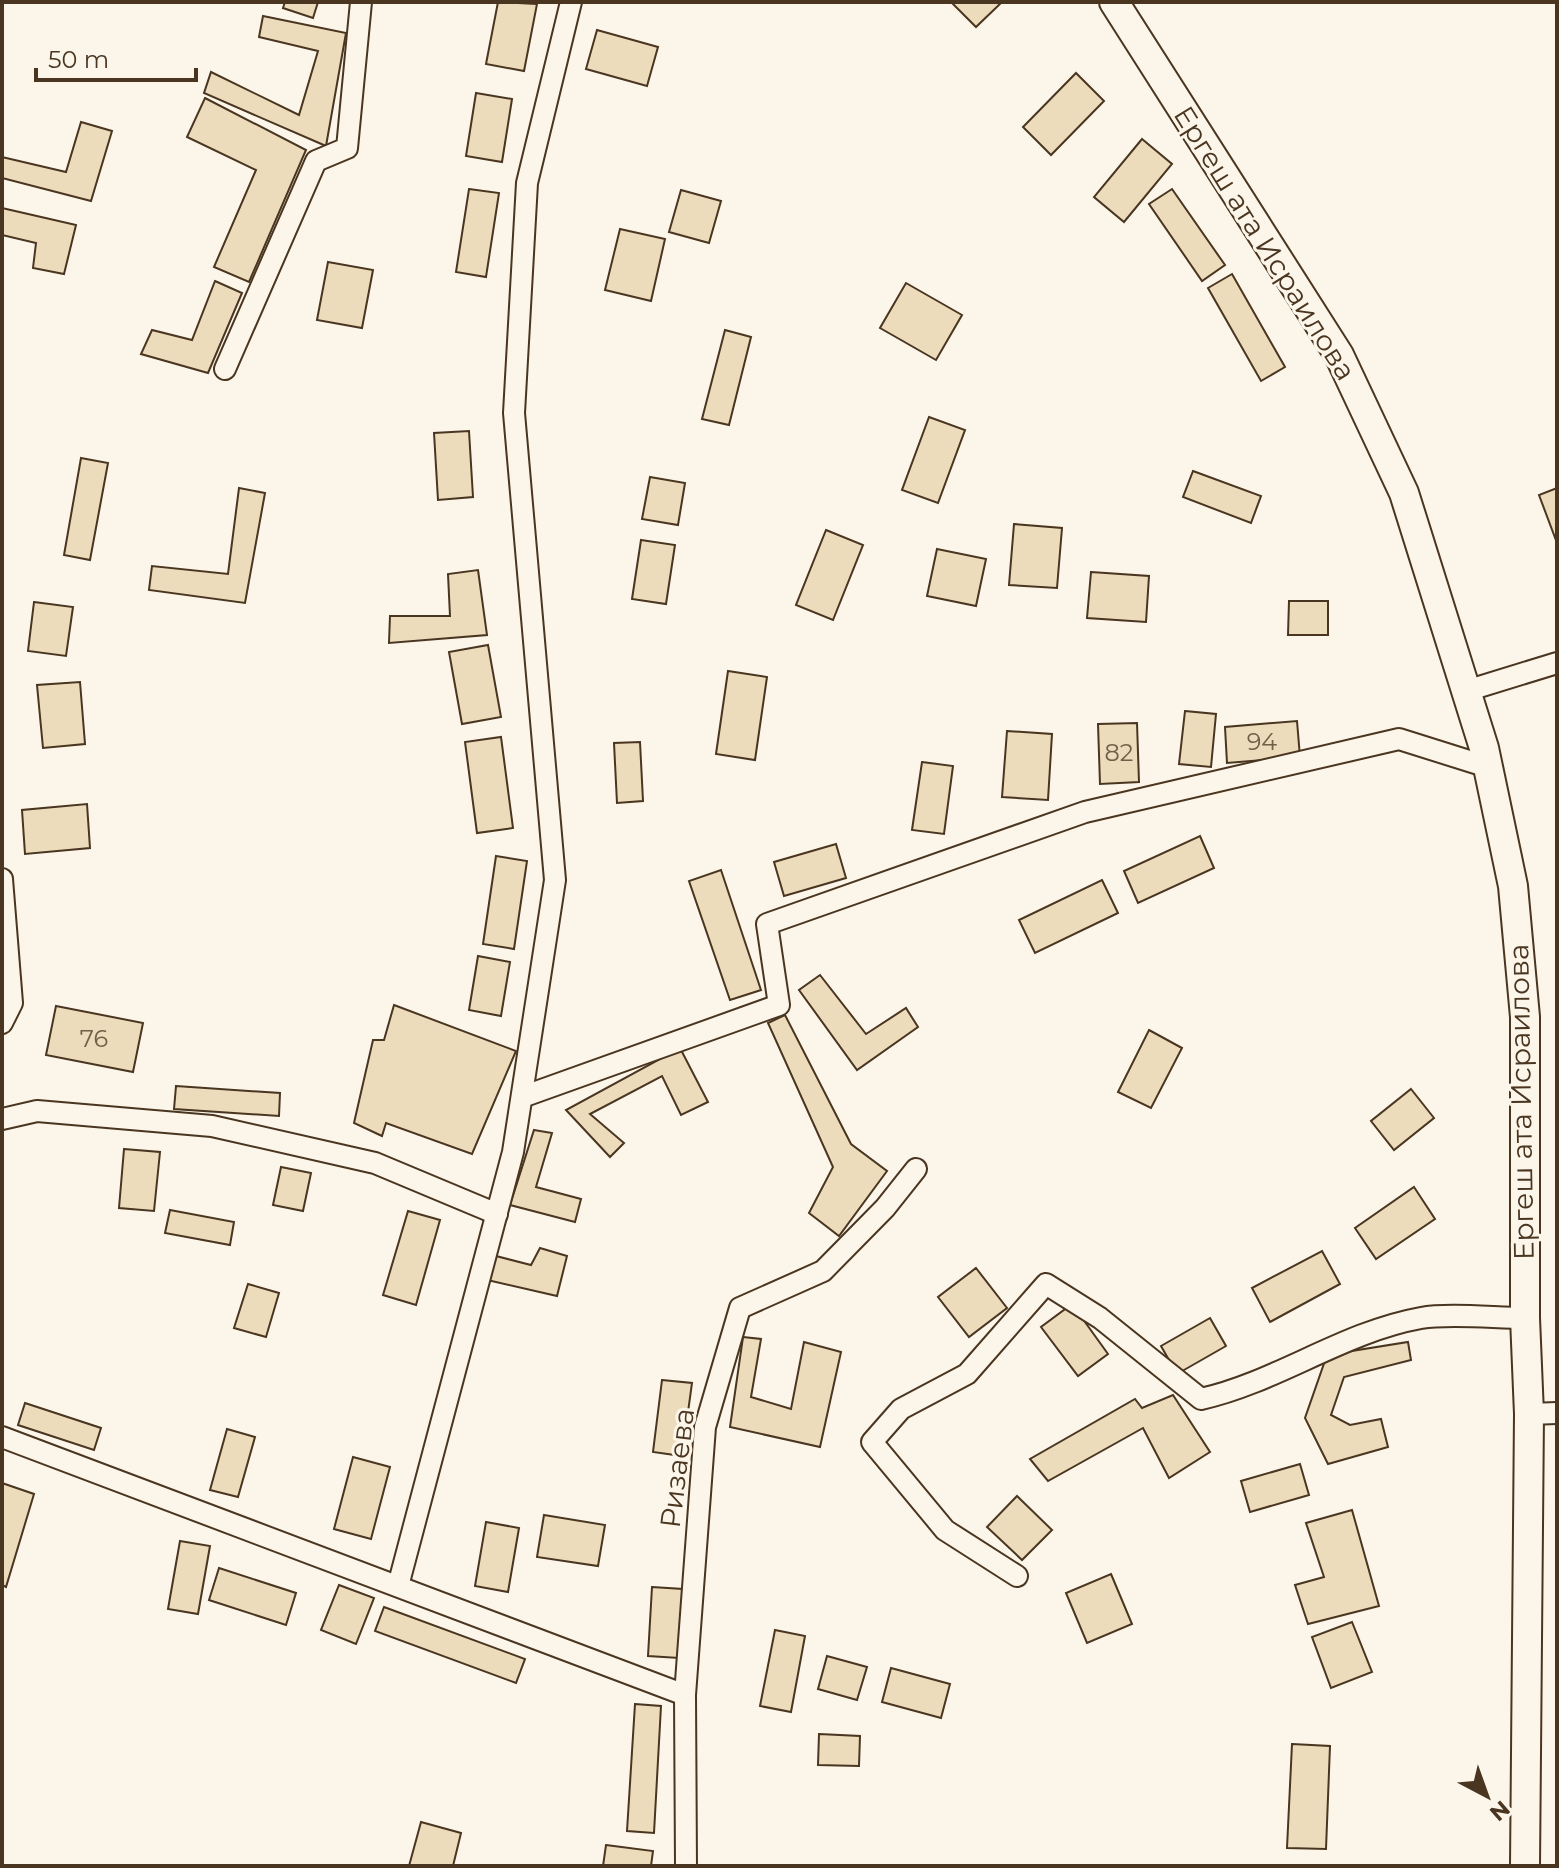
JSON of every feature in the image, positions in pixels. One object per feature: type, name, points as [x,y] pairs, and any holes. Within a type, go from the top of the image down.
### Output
[{"type":"main road","name":"Ергеш ата Исраилова","points":[[1114,2],[1339,355],[1404,493],[1488,767],[1513,886],[1525,1017],[1525,1318],[1529,1414],[1525,1866]]},
{"type":"street","points":[[225,369],[316,161],[347,148],[361,2]]},
{"type":"street","points":[[398,1586],[513,1152],[555,880],[514,413],[527,183],[571,2]]},
{"type":"street","points":[[1466,691],[1557,663]]},
{"type":"street","points":[[522,1097],[779,1005],[767,924],[988,845],[1085,812],[1399,739],[1488,767]]},
{"type":"street","points":[[2,879],[12,1003],[2,1023]]},
{"type":"street","points":[[2,1119],[37,1111],[212,1126],[375,1163],[497,1214]]},
{"type":"street","name":"Ризаева","points":[[686,1866],[685,1695],[705,1427],[740,1308],[823,1271],[885,1208],[916,1169]]},
{"type":"street","points":[[1017,1576],[945,1530],[872,1442],[901,1409],[967,1374],[1046,1284],[1100,1318],[1201,1399],[1227,1393],[1364,1334],[1422,1317],[1525,1318]]},
{"type":"street","points":[[1529,1414],[1557,1413]]},
{"type":"street","points":[[2,1437],[685,1695]]},
{"type":"building","points":[[285,2],[318,2],[313,18],[283,8]]},
{"type":"building","points":[[498,2],[537,4],[524,71],[486,64]]},
{"type":"building","points":[[951,2],[1002,2],[976,27]]},
{"type":"building","points":[[263,16],[346,33],[326,146],[204,93],[211,72],[299,115],[318,51],[259,37]]},
{"type":"building","points":[[597,30],[658,47],[647,86],[586,69]]},
{"type":"building","points":[[1076,73],[1104,101],[1051,155],[1023,127]]},
{"type":"building","points":[[476,93],[512,99],[502,162],[466,156]]},
{"type":"building","points":[[205,98],[306,150],[249,282],[214,267],[256,170],[187,137]]},
{"type":"building","points":[[81,122],[112,131],[91,201],[2,178],[2,157],[66,172]]},
{"type":"building","points":[[1142,139],[1172,164],[1124,222],[1094,197]]},
{"type":"building","points":[[469,189],[499,193],[486,277],[456,272]]},
{"type":"building","points":[[1172,189],[1225,265],[1202,281],[1149,204]]},
{"type":"building","points":[[681,190],[721,201],[709,243],[669,232]]},
{"type":"building","points":[[2,208],[76,225],[64,274],[33,268],[36,243],[2,235]]},
{"type":"building","points":[[620,229],[665,239],[651,301],[605,290]]},
{"type":"building","points":[[328,262],[373,270],[362,328],[317,320]]},
{"type":"building","points":[[1232,274],[1285,367],[1261,381],[1208,288]]},
{"type":"building","points":[[215,281],[242,293],[208,373],[141,354],[152,330],[192,340]]},
{"type":"building","points":[[906,283],[962,315],[936,360],[880,328]]},
{"type":"building","points":[[725,330],[751,337],[729,425],[702,419]]},
{"type":"building","points":[[929,417],[965,430],[938,503],[902,490]]},
{"type":"building","points":[[469,431],[473,497],[438,500],[434,433]]},
{"type":"building","points":[[81,458],[108,463],[90,560],[64,555]]},
{"type":"building","points":[[1193,471],[1261,496],[1251,523],[1183,497]]},
{"type":"building","points":[[650,477],[685,483],[678,525],[642,519]]},
{"type":"building","points":[[239,488],[265,493],[245,603],[149,590],[152,566],[228,574]]},
{"type":"building","points":[[1557,488],[1557,543],[1539,495]]},
{"type":"building","points":[[1014,524],[1062,528],[1057,588],[1009,585]]},
{"type":"building","points":[[826,530],[863,545],[833,620],[796,605]]},
{"type":"building","points":[[641,540],[675,545],[666,604],[632,599]]},
{"type":"building","points":[[937,549],[986,559],[976,606],[927,596]]},
{"type":"building","points":[[478,570],[487,635],[389,643],[390,616],[450,616],[448,574]]},
{"type":"building","points":[[1091,572],[1149,576],[1146,622],[1087,618]]},
{"type":"building","points":[[1289,601],[1328,601],[1328,635],[1288,635]]},
{"type":"building","points":[[34,602],[73,607],[66,656],[28,651]]},
{"type":"building","points":[[488,645],[501,717],[462,724],[449,652]]},
{"type":"building","points":[[728,671],[767,677],[755,760],[716,754]]},
{"type":"building","points":[[80,682],[85,744],[43,748],[37,685]]},
{"type":"building","points":[[1185,711],[1216,714],[1211,767],[1179,764]]},
{"type":"building","points":[[1297,721],[1300,757],[1227,763],[1225,727]]},
{"type":"building","points":[[1137,723],[1139,782],[1100,784],[1098,724]]},
{"type":"building","points":[[1007,731],[1052,734],[1048,800],[1002,797]]},
{"type":"building","points":[[501,737],[513,828],[477,833],[465,742]]},
{"type":"building","points":[[640,742],[643,801],[617,803],[614,743]]},
{"type":"building","points":[[922,762],[953,766],[944,834],[912,830]]},
{"type":"building","points":[[87,804],[90,848],[25,854],[22,810]]},
{"type":"building","points":[[1200,836],[1214,868],[1138,903],[1124,871]]},
{"type":"building","points":[[836,844],[846,878],[784,896],[774,862]]},
{"type":"building","points":[[496,856],[527,861],[514,949],[483,944]]},
{"type":"building","points":[[721,870],[761,990],[730,1000],[689,881]]},
{"type":"building","points":[[1102,880],[1118,913],[1035,953],[1019,920]]},
{"type":"building","points":[[478,956],[510,962],[501,1016],[469,1010]]},
{"type":"building","points":[[820,975],[866,1034],[906,1008],[918,1027],[857,1070],[799,990]]},
{"type":"building","points":[[394,1005],[516,1051],[472,1154],[386,1123],[382,1136],[354,1123],[373,1040],[384,1040]]},
{"type":"building","points":[[56,1006],[143,1023],[133,1072],[46,1055]]},
{"type":"building","points":[[785,1015],[851,1144],[887,1171],[839,1236],[809,1213],[833,1167],[768,1023]]},
{"type":"building","points":[[1149,1030],[1182,1048],[1151,1108],[1118,1092]]},
{"type":"building","points":[[680,1048],[708,1102],[681,1115],[662,1076],[590,1114],[624,1143],[610,1157],[566,1110]]},
{"type":"building","points":[[176,1086],[280,1093],[279,1116],[174,1109]]},
{"type":"building","points":[[1411,1089],[1434,1118],[1394,1150],[1371,1121]]},
{"type":"building","points":[[534,1130],[552,1133],[536,1187],[581,1199],[575,1222],[510,1205]]},
{"type":"building","points":[[124,1149],[160,1152],[154,1211],[119,1208]]},
{"type":"building","points":[[281,1167],[311,1173],[303,1211],[273,1205]]},
{"type":"building","points":[[1414,1187],[1435,1219],[1376,1259],[1355,1228]]},
{"type":"building","points":[[170,1210],[234,1222],[230,1245],[165,1233]]},
{"type":"building","points":[[408,1211],[440,1220],[416,1305],[383,1295]]},
{"type":"building","points":[[540,1248],[567,1256],[557,1296],[483,1279],[492,1255],[531,1265]]},
{"type":"building","points":[[1322,1251],[1340,1284],[1270,1322],[1252,1288]]},
{"type":"building","points":[[976,1268],[1007,1308],[969,1337],[938,1297]]},
{"type":"building","points":[[248,1284],[279,1293],[266,1337],[234,1328]]},
{"type":"building","points":[[1072,1304],[1108,1354],[1078,1376],[1041,1327]]},
{"type":"building","points":[[1210,1318],[1226,1346],[1177,1374],[1161,1346]]},
{"type":"building","points":[[743,1337],[761,1339],[751,1397],[791,1409],[804,1342],[841,1352],[820,1447],[730,1427]]},
{"type":"building","points":[[1408,1342],[1411,1360],[1344,1377],[1331,1415],[1350,1425],[1381,1419],[1388,1447],[1328,1464],[1305,1418],[1327,1355]]},
{"type":"building","points":[[662,1380],[692,1383],[682,1456],[653,1452]]},
{"type":"building","points":[[1173,1395],[1210,1452],[1169,1478],[1143,1428],[1048,1481],[1030,1459],[1135,1399],[1142,1408]]},
{"type":"building","points":[[25,1403],[101,1428],[94,1450],[18,1425]]},
{"type":"building","points":[[227,1429],[255,1437],[238,1497],[210,1490]]},
{"type":"building","points":[[353,1457],[390,1467],[371,1539],[334,1529]]},
{"type":"building","points":[[1300,1464],[1309,1495],[1250,1512],[1241,1481]]},
{"type":"building","points":[[2,1483],[34,1494],[6,1587],[2,1585]]},
{"type":"building","points":[[1017,1496],[1052,1530],[1022,1560],[987,1527]]},
{"type":"building","points":[[1352,1510],[1379,1606],[1308,1624],[1295,1585],[1324,1577],[1306,1523]]},
{"type":"building","points":[[544,1515],[605,1525],[598,1566],[537,1557]]},
{"type":"building","points":[[486,1522],[519,1528],[508,1592],[475,1586]]},
{"type":"building","points":[[180,1541],[210,1546],[198,1614],[168,1609]]},
{"type":"building","points":[[219,1568],[296,1593],[286,1625],[209,1600]]},
{"type":"building","points":[[1111,1574],[1132,1624],[1087,1643],[1066,1593]]},
{"type":"building","points":[[339,1585],[374,1598],[356,1644],[321,1630]]},
{"type":"building","points":[[652,1587],[683,1589],[679,1658],[648,1656]]},
{"type":"building","points":[[384,1607],[525,1659],[516,1683],[375,1631]]},
{"type":"building","points":[[1352,1622],[1372,1672],[1331,1688],[1312,1637]]},
{"type":"building","points":[[775,1630],[805,1636],[791,1712],[760,1706]]},
{"type":"building","points":[[827,1656],[867,1667],[857,1700],[818,1689]]},
{"type":"building","points":[[891,1668],[950,1684],[941,1718],[882,1702]]},
{"type":"building","points":[[635,1704],[661,1706],[654,1833],[627,1831]]},
{"type":"building","points":[[819,1734],[860,1736],[859,1766],[818,1765]]},
{"type":"building","points":[[1292,1744],[1330,1746],[1326,1849],[1287,1848]]},
{"type":"building","points":[[421,1822],[461,1833],[453,1866],[409,1866]]},
{"type":"building","points":[[606,1845],[653,1851],[651,1866],[603,1866]]}]
